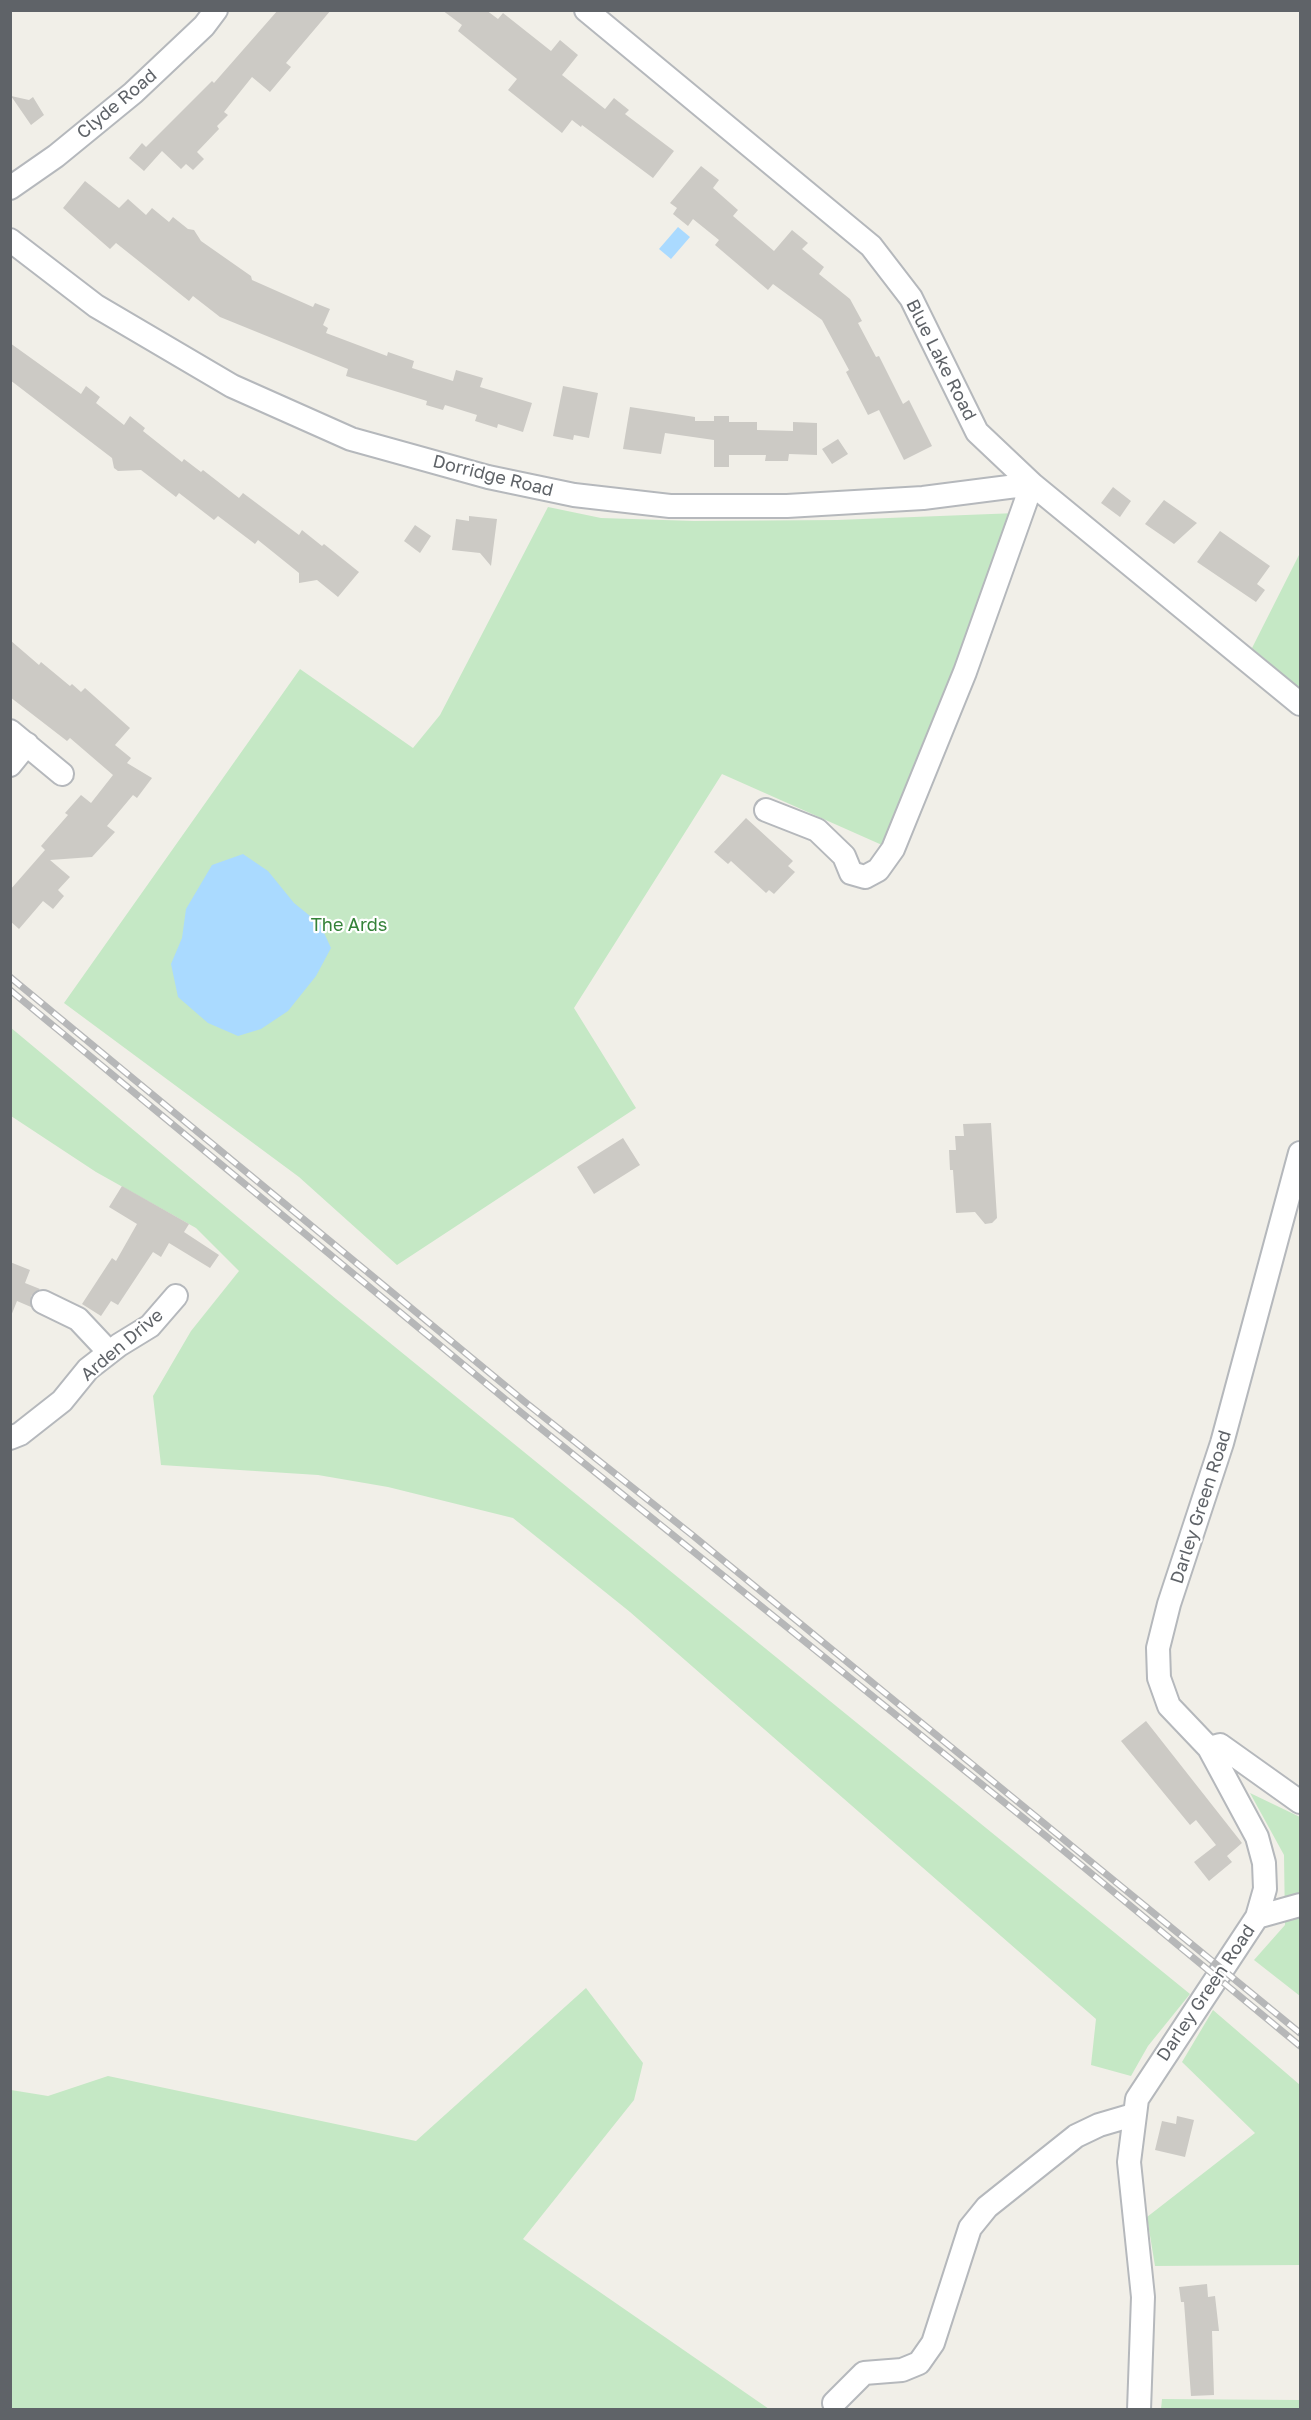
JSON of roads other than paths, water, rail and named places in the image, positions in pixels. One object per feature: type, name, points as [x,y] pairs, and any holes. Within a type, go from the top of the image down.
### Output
[{"type":"street","name":"Clyde Road","points":[[10,188],[56,156],[133,93],[204,26],[216,10]]},
{"type":"street","name":"Blue Lake Road","points":[[586,10],[871,246],[911,298],[977,432],[1032,484],[1300,704]]},
{"type":"street","name":"Dorridge Road","points":[[10,240],[96,306],[232,386],[351,439],[488,477],[574,495],[670,506],[787,506],[923,498],[1032,484]]},
{"type":"street","points":[[766,810],[817,830],[844,856],[851,873],[865,877],[878,870],[893,849],[965,672],[1032,484]]},
{"type":"street","points":[[10,765],[19,738],[62,774]]},
{"type":"street","name":"Darley Green Road","points":[[1140,2409],[1143,2297],[1129,2162],[1133,2115],[1137,2099],[1146,2082],[1257,1917],[1265,1889],[1264,1863],[1257,1837],[1209,1748],[1169,1706],[1159,1678],[1158,1648],[1169,1604],[1222,1443],[1300,1154]]},
{"type":"street","name":"Arden Drive","points":[[10,1438],[20,1434],[62,1401],[88,1369],[150,1326],[176,1296]]},
{"type":"street","points":[[44,1302],[78,1319],[110,1352]]},
{"type":"street","points":[[1209,1748],[1220,1745],[1300,1802]]},
{"type":"street","points":[[1257,1917],[1300,1905]]},
{"type":"street","points":[[834,2403],[864,2373],[902,2370],[919,2363],[933,2343],[970,2228],[987,2207],[1076,2136],[1099,2125],[1133,2115]]},
{"type":"water","points":[[678,227],[690,237],[671,259],[659,249]]},
{"type":"water","points":[[243,854],[268,871],[294,903],[320,924],[331,948],[316,976],[288,1011],[261,1029],[238,1036],[208,1023],[178,997],[171,964],[182,938],[186,909],[212,865]]},
{"type":"railway","points":[[10,977],[525,1402],[691,1534],[1300,2033]]},
{"type":"railway","points":[[10,990],[523,1414],[1052,1841],[1300,2046]]},
{"type":"park label","name":"The Ards","points":[[349,925]]}]
